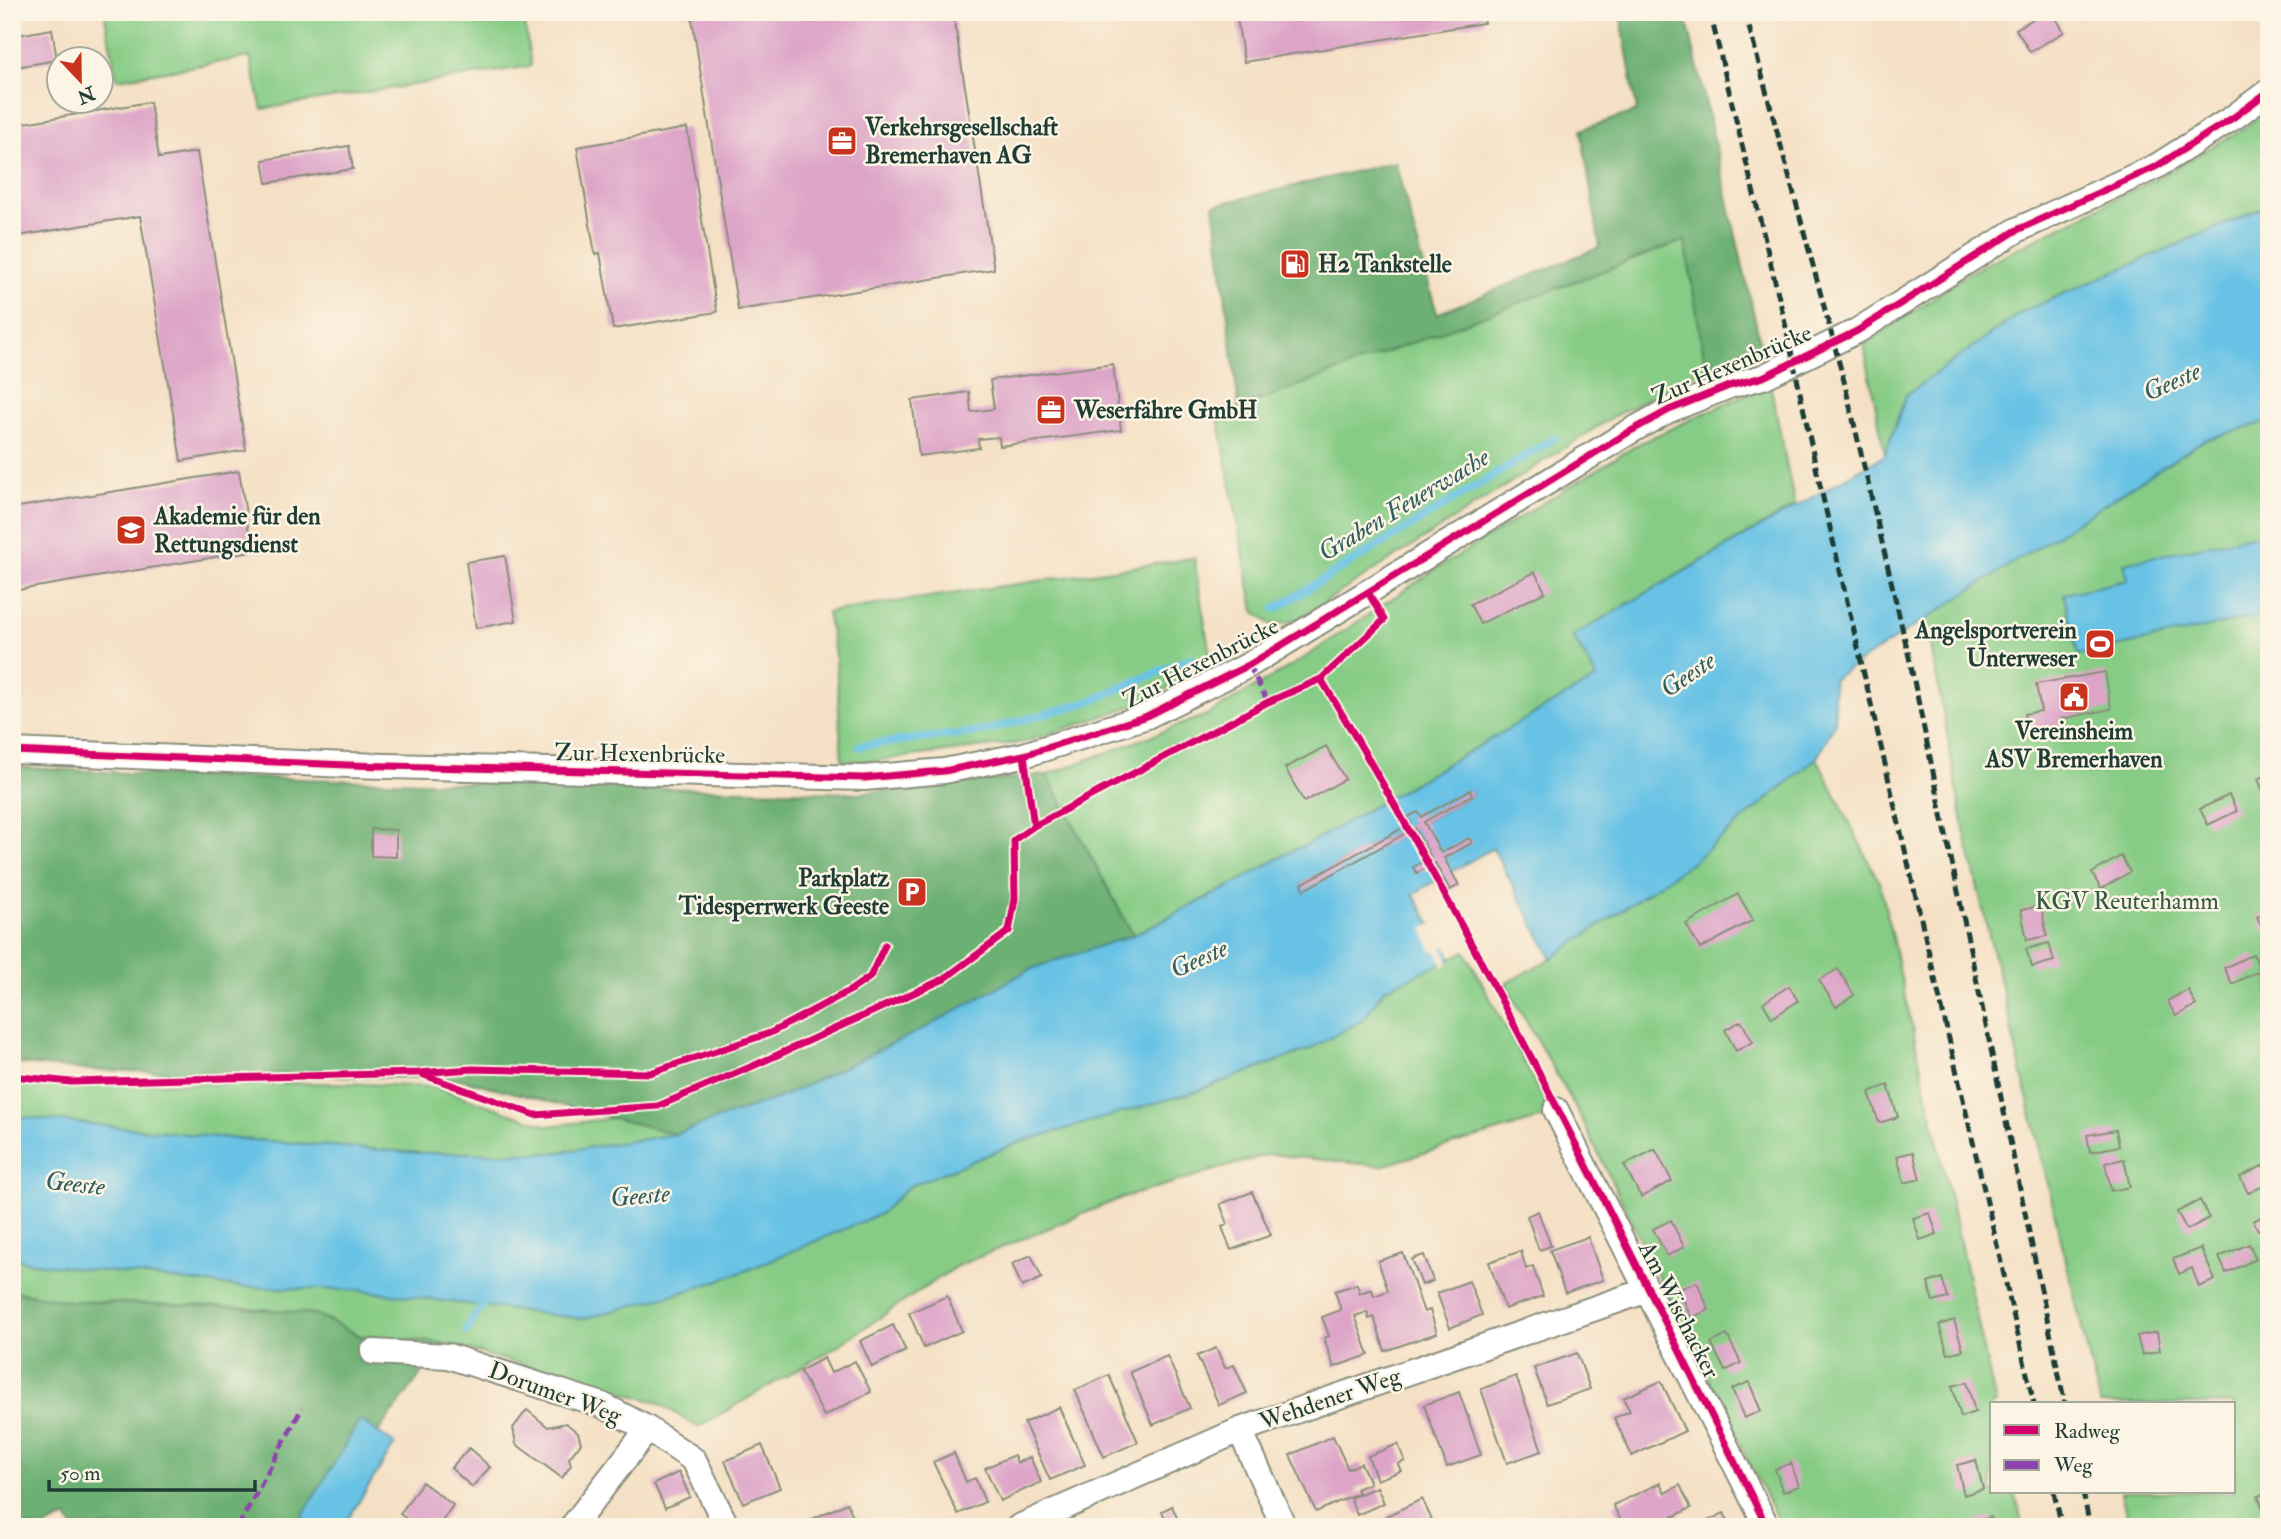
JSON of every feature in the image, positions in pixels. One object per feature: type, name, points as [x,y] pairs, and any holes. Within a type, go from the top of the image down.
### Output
[{"type":"street","name":"Zur Hexenbrücke","points":[[12,751],[389,766],[864,778],[944,771],[1024,755],[1147,716],[1249,665],[1629,432],[1669,410],[1729,386],[1763,377],[1857,331],[2017,230],[2157,166],[2234,117],[2269,91]]},
{"type":"street","name":"Am Wischacker","points":[[1556,1110],[1767,1527]]},
{"type":"street","name":"Wehdener Weg","points":[[1019,1527],[1240,1430],[1648,1290]]},
{"type":"street","name":"Dorumer Weg","points":[[373,1352],[448,1356],[602,1405],[648,1429],[694,1460],[727,1527]]},
{"type":"street","points":[[572,1527],[648,1429]]},
{"type":"street","points":[[1240,1430],[1284,1527]]},
{"type":"green space","points":[[104,12],[523,12],[531,66],[262,109],[250,57],[117,79],[116,46],[111,46]]},
{"type":"green space","points":[[1620,12],[1685,12],[1763,355],[1706,369],[1685,240],[1239,408],[1214,205],[1395,162],[1437,314],[1600,247],[1581,130],[1637,111]]},
{"type":"green space","points":[[2269,109],[2269,205],[2022,312],[1906,395],[1885,455],[1864,345],[1975,269],[2156,179],[2244,128]]},
{"type":"green space","points":[[1685,240],[1706,369],[1614,416],[1297,620],[1272,625],[1254,611],[1217,411],[1239,408]]},
{"type":"green space","points":[[1770,383],[1795,506],[1573,636],[1597,678],[1303,847],[1133,935],[1047,775],[1207,715],[1301,660],[1433,571],[1640,443]]},
{"type":"green space","name":"KGV Reuterhamm","points":[[2269,421],[2269,1525],[2129,1527],[2121,1494],[2236,1494],[2236,1402],[2100,1402],[1965,834],[1926,618],[2204,440]]},
{"type":"green space","points":[[1194,558],[1212,667],[1127,708],[1025,742],[881,760],[842,762],[836,660],[827,612]]},
{"type":"green space","points":[[1817,758],[1880,884],[1996,1402],[1990,1402],[1990,1494],[2015,1494],[2023,1527],[1781,1527],[1577,1110],[1505,984],[1552,958],[1692,862]]},
{"type":"green space","points":[[12,767],[186,776],[857,793],[1047,775],[1133,935],[1031,969],[925,1028],[784,1096],[676,1134],[460,1079],[86,1070],[12,1063]]},
{"type":"green space","points":[[1465,951],[1552,1115],[1381,1166],[1269,1154],[1119,1199],[957,1266],[833,1349],[698,1427],[657,1402],[444,1343],[360,1336],[316,1314],[236,1307],[69,1301],[12,1291],[12,1258],[34,1263],[241,1287],[359,1290],[583,1319],[693,1289],[745,1271],[880,1214],[909,1186],[1020,1142],[1197,1091],[1310,1049],[1364,1019],[1384,989]]},
{"type":"green space","points":[[12,1081],[343,1083],[434,1087],[549,1126],[615,1118],[676,1134],[554,1153],[420,1153],[216,1137],[12,1116]]},
{"type":"green space","points":[[12,1291],[69,1301],[236,1307],[316,1314],[360,1336],[444,1343],[378,1432],[360,1420],[296,1527],[72,1527],[67,1517],[46,1527],[12,1527]]},
{"type":"water","name":"Geeste","points":[[2269,205],[2269,421],[2204,440],[1833,679],[1835,722],[1817,758],[1692,862],[1552,958],[1493,848],[1413,894],[1452,959],[1384,989],[1364,1019],[1310,1049],[1197,1091],[1020,1142],[909,1186],[880,1214],[745,1271],[693,1289],[583,1319],[359,1290],[241,1287],[34,1263],[12,1258],[12,1116],[216,1137],[420,1153],[554,1153],[676,1134],[784,1096],[925,1028],[1031,969],[1133,935],[1303,847],[1597,678],[1573,636],[1885,455],[1906,395],[2022,312]],"holes":[[[1470,791],[1472,795],[1304,889],[1302,884]]]},
{"type":"water","points":[[2269,532],[2269,614],[2078,655],[2064,594],[2128,580],[2124,563]]},
{"type":"water","points":[[360,1420],[395,1444],[343,1527],[296,1527]]},
{"type":"pier","points":[[1435,924],[1446,946],[1442,948],[1449,963],[1443,966],[1436,950],[1431,951],[1423,928]]},
{"type":"building","name":"Verkehrsgesellschaft Bremerhaven AG","points":[[691,12],[953,12],[994,269],[738,310]]},
{"type":"building","points":[[1236,12],[1482,12],[1484,23],[1244,62]]},
{"type":"building","points":[[2045,12],[2052,12],[2064,32],[2030,52],[2016,29]]},
{"type":"building","points":[[52,29],[55,46],[46,46],[46,62],[16,67],[12,36]]},
{"type":"building","points":[[150,102],[159,158],[197,152],[246,450],[181,461],[140,216],[12,237],[12,125],[66,116],[116,116],[116,108]]},
{"type":"building","points":[[687,128],[717,312],[613,329],[600,253],[595,254],[577,147]]},
{"type":"building","points":[[349,146],[353,169],[267,183],[263,160]]},
{"type":"building","name":"Weserfähre GmbH","points":[[1113,364],[1121,430],[1000,446],[999,437],[978,439],[979,448],[919,456],[912,400],[969,392],[971,412],[994,409],[990,380]]},
{"type":"building","name":"Akademie für den Rettungsdienst","points":[[239,471],[252,551],[12,591],[12,508]]},
{"type":"building","points":[[505,556],[516,621],[476,628],[466,562]]},
{"type":"building","points":[[1535,572],[1545,592],[1480,624],[1470,604]]},
{"type":"building","name":"Vereinsheim ASV Bremerhaven","points":[[2105,672],[2111,709],[2061,719],[2063,730],[2028,736],[2024,714],[2041,711],[2036,684]]},
{"type":"building","points":[[1326,746],[1345,779],[1304,802],[1285,768]]},
{"type":"building","points":[[2269,774],[2269,794],[2265,796],[2258,779]]},
{"type":"building","points":[[1470,790],[1472,795],[1424,822],[1441,853],[1469,838],[1472,843],[1444,858],[1459,885],[1450,890],[1435,863],[1417,873],[1413,867],[1431,857],[1415,828],[1304,890],[1302,884],[1411,823],[1408,817],[1418,812],[1421,817]]},
{"type":"building","points":[[2229,795],[2237,811],[2208,825],[2200,809]]},
{"type":"building","points":[[371,829],[396,830],[396,857],[371,856]]},
{"type":"building","points":[[2121,856],[2130,872],[2101,889],[2092,873]]},
{"type":"building","points":[[1738,894],[1753,920],[1700,949],[1686,924]]},
{"type":"building","points":[[2041,906],[2047,936],[2027,940],[2021,910]]},
{"type":"building","points":[[2269,911],[2269,933],[2266,935],[2257,917]]},
{"type":"building","points":[[2049,943],[2054,961],[2032,967],[2026,949]]},
{"type":"building","points":[[2253,954],[2261,970],[2232,984],[2224,968]]},
{"type":"building","points":[[1838,969],[1854,995],[1836,1007],[1819,980]]},
{"type":"building","points":[[1789,986],[1798,1001],[1772,1018],[1763,1003]]},
{"type":"building","points":[[2188,990],[2196,1005],[2176,1016],[2167,1001]]},
{"type":"building","points":[[1741,1021],[1753,1042],[1736,1051],[1725,1030]]},
{"type":"building","points":[[1888,1085],[1898,1117],[1879,1123],[1869,1092]]},
{"type":"building","points":[[2116,1130],[2119,1146],[2090,1152],[2087,1135]]},
{"type":"building","points":[[1655,1149],[1672,1181],[1641,1197],[1624,1165]]},
{"type":"building","points":[[1913,1152],[1920,1179],[1904,1183],[1897,1156]]},
{"type":"building","points":[[2124,1159],[2130,1187],[2111,1191],[2105,1163]]},
{"type":"building","points":[[2268,1163],[2269,1182],[2248,1193],[2240,1177]]},
{"type":"building","points":[[1252,1192],[1271,1235],[1231,1250],[1222,1227],[1228,1224],[1220,1204]]},
{"type":"building","points":[[2200,1200],[2209,1218],[2187,1230],[2177,1212]]},
{"type":"building","points":[[1538,1211],[1551,1246],[1539,1250],[1527,1216]]},
{"type":"building","points":[[1930,1213],[1937,1234],[1920,1240],[1913,1218]]},
{"type":"building","points":[[2269,1213],[2269,1224],[2258,1230],[2253,1221]]},
{"type":"building","points":[[1671,1220],[1684,1247],[1667,1256],[1653,1229]]},
{"type":"building","points":[[1588,1237],[1603,1280],[1565,1293],[1550,1250]]},
{"type":"building","points":[[2249,1244],[2256,1259],[2226,1273],[2219,1257]]},
{"type":"building","points":[[2201,1248],[2215,1280],[2199,1287],[2192,1268],[2179,1274],[2173,1259]]},
{"type":"building","points":[[1521,1251],[1526,1269],[1533,1266],[1543,1296],[1505,1309],[1489,1262]]},
{"type":"building","points":[[1403,1253],[1424,1312],[1430,1310],[1437,1333],[1385,1351],[1374,1317],[1369,1319],[1367,1312],[1355,1316],[1369,1355],[1334,1367],[1324,1338],[1329,1336],[1322,1317],[1341,1310],[1335,1291],[1357,1284],[1360,1293],[1372,1289],[1374,1296],[1388,1291],[1378,1261]]},
{"type":"building","points":[[1031,1255],[1042,1278],[1022,1287],[1012,1264]]},
{"type":"building","points":[[1424,1255],[1433,1281],[1422,1285],[1412,1259]]},
{"type":"building","points":[[1942,1278],[1948,1298],[1933,1302],[1928,1283]]},
{"type":"building","points":[[1469,1281],[1482,1315],[1450,1328],[1437,1293]]},
{"type":"building","points":[[1697,1282],[1709,1310],[1691,1318],[1679,1289]]},
{"type":"building","points":[[947,1296],[962,1331],[924,1348],[909,1313]]},
{"type":"building","points":[[1954,1320],[1963,1350],[1948,1354],[1939,1325]]},
{"type":"building","points":[[893,1325],[906,1351],[872,1367],[860,1341]]},
{"type":"building","points":[[2157,1332],[2160,1351],[2142,1355],[2137,1336]]},
{"type":"building","points":[[1727,1335],[1741,1363],[1725,1371],[1711,1343]]},
{"type":"building","points":[[1216,1348],[1225,1368],[1234,1365],[1247,1393],[1219,1405],[1197,1356]]},
{"type":"building","points":[[1577,1353],[1590,1389],[1547,1404],[1534,1368]]},
{"type":"building","points":[[1167,1356],[1190,1408],[1153,1425],[1130,1372]]},
{"type":"building","points":[[824,1358],[831,1373],[855,1361],[871,1392],[824,1416],[800,1371]]},
{"type":"building","points":[[1109,1375],[1138,1442],[1104,1457],[1075,1390]]},
{"type":"building","points":[[1516,1376],[1542,1451],[1507,1463],[1481,1389]]},
{"type":"building","points":[[1661,1381],[1685,1431],[1632,1456],[1614,1418],[1630,1411],[1623,1398]]},
{"type":"building","points":[[1749,1382],[1761,1411],[1744,1418],[1732,1389]]},
{"type":"building","points":[[1967,1382],[1975,1412],[1961,1417],[1952,1386]]},
{"type":"building","points":[[1459,1392],[1481,1455],[1447,1467],[1424,1405]]},
{"type":"building","points":[[1059,1407],[1085,1465],[1050,1480],[1024,1423]]},
{"type":"building","points":[[527,1410],[548,1427],[566,1423],[578,1433],[581,1443],[569,1458],[571,1465],[562,1478],[516,1444],[513,1428]]},
{"type":"building","points":[[1333,1436],[1348,1469],[1361,1463],[1370,1483],[1356,1489],[1358,1493],[1316,1512],[1290,1455]]},
{"type":"building","points":[[1398,1444],[1405,1461],[1398,1464],[1401,1471],[1377,1480],[1368,1456]]},
{"type":"building","points":[[762,1445],[780,1488],[743,1503],[725,1461]]},
{"type":"building","points":[[469,1448],[490,1467],[472,1487],[451,1468]]},
{"type":"building","points":[[954,1453],[966,1482],[975,1478],[985,1502],[958,1514],[933,1462]]},
{"type":"building","points":[[1014,1455],[1017,1463],[1030,1457],[1041,1482],[1000,1501],[985,1468]]},
{"type":"building","points":[[1976,1460],[1983,1489],[1964,1495],[1957,1465]]},
{"type":"building","points":[[1791,1463],[1799,1486],[1783,1492],[1775,1469]]},
{"type":"building","points":[[679,1472],[690,1497],[665,1508],[654,1484]]},
{"type":"building","points":[[422,1482],[453,1505],[438,1527],[418,1527],[400,1514]]},
{"type":"building","points":[[1660,1483],[1665,1493],[1680,1485],[1691,1508],[1652,1527],[1624,1527],[1613,1505]]},
{"type":"building","points":[[1377,1487],[1384,1503],[1357,1515],[1350,1498]]},
{"type":"building","points":[[2269,1492],[2269,1513],[2265,1514],[2258,1496]]},
{"type":"building","points":[[1422,1499],[1432,1520],[1416,1527],[1390,1527],[1386,1516]]},
{"type":"building","points":[[847,1503],[858,1527],[811,1527],[808,1521]]},
{"type":"building","points":[[1172,1506],[1181,1527],[1158,1527],[1167,1523],[1162,1511]]},
{"type":"building","points":[[1724,1513],[1731,1527],[1695,1527]]},
{"type":"building","points":[[1991,1517],[1994,1527],[1974,1527],[1973,1522]]},
{"type":"building","points":[[1824,1518],[1827,1527],[1801,1527],[1801,1526]]},
{"type":"waterway","name":"Graben Feuerwache","points":[[1275,609],[1555,438]]},
{"type":"waterway","name":"Graben Feuerwache","points":[[859,746],[984,731],[1088,702],[1191,658]]},
{"type":"waterway","points":[[466,1331],[487,1298]]},
{"type":"railway","points":[[1710,12],[1786,327],[1817,472],[2034,1402]]},
{"type":"railway","points":[[1745,12],[1844,381],[1909,657],[2065,1402]]},
{"type":"railway","points":[[2054,1494],[2062,1527]]},
{"type":"railway","points":[[2083,1494],[2090,1527]]},
{"type":"marked path","points":[[1249,665],[1268,702]]},
{"type":"marked path","points":[[238,1527],[302,1408]]},
{"type":"cycle path","points":[[12,751],[348,765],[864,778],[944,771],[1024,755],[1147,716],[1249,665],[1629,432],[1669,410],[1729,386],[1763,377],[1857,331],[2017,230],[2157,166],[2234,117],[2269,91]]},
{"type":"cycle path","points":[[1034,826],[1268,702],[1321,679],[1384,620],[1368,592]]},
{"type":"cycle path","points":[[1321,679],[1382,782],[1497,992],[1607,1205],[1767,1527]]},
{"type":"cycle path","points":[[424,1075],[535,1115],[658,1106],[944,979],[1009,931],[1015,899],[1014,840],[1034,826],[1024,755]]},
{"type":"cycle path","points":[[12,1076],[71,1082],[418,1073],[472,1069],[650,1073],[770,1033],[851,990],[870,977],[885,945]]},
{"type":"place","name":"Verkehrsgesellschaft Bremerhaven AG","points":[[842,141]]},
{"type":"place","name":"H2 Tankstelle","points":[[1295,264]]},
{"type":"place","name":"Weserfähre GmbH","points":[[1051,410]]},
{"type":"place","name":"Akademie für den Rettungsdienst","points":[[131,530]]},
{"type":"place","name":"Angelsportverein Unterweser","points":[[2100,644]]},
{"type":"place","name":"Vereinsheim ASV Bremerhaven","points":[[2074,697]]},
{"type":"place","name":"Parkplatz Tidesperrwerk Geeste","points":[[912,892]]}]
